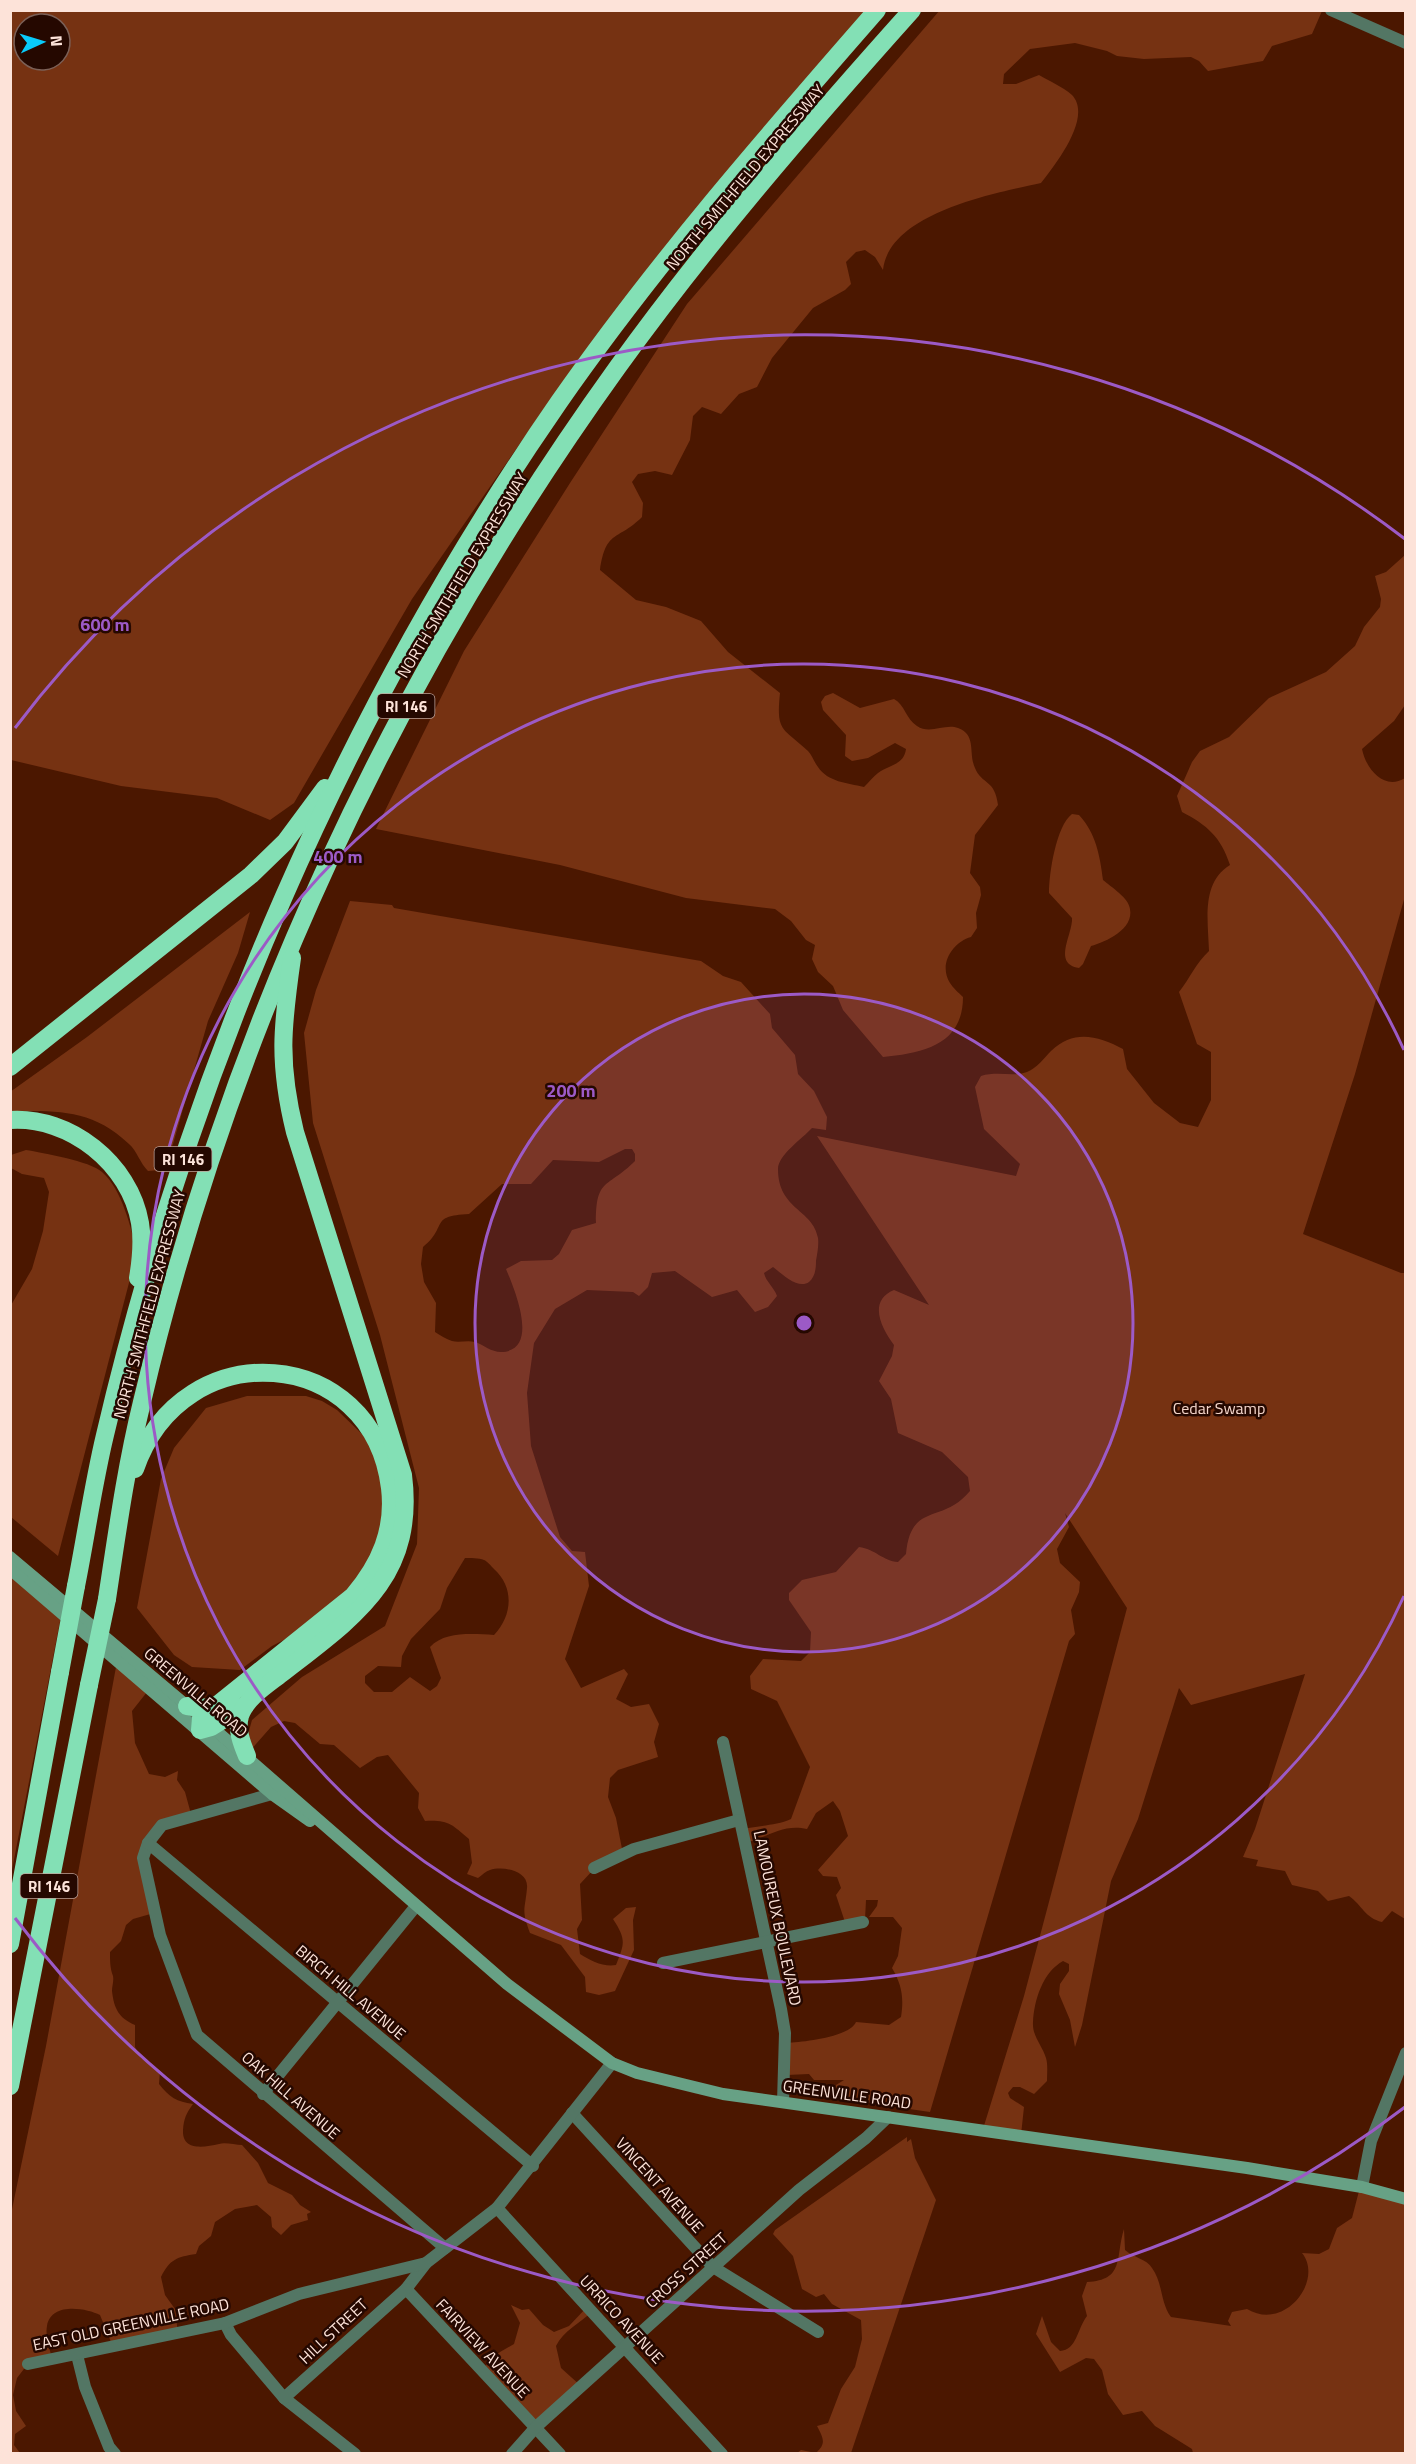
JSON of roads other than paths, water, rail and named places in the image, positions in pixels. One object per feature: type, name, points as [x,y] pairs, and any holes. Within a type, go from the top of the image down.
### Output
[{"type":"highway","name":"NORTH SMITHFIELD EXPRESSWAY","points":[[10,1944],[103,1442],[130,1337],[188,1144],[276,916],[351,753],[435,599],[499,493],[557,405],[678,242],[775,126],[877,10]]},
{"type":"highway","name":"NORTH SMITHFIELD EXPRESSWAY","points":[[10,2086],[107,1599],[119,1516],[144,1394],[196,1203],[241,1068],[273,987],[359,795],[402,714],[454,618],[557,457],[616,369],[698,263],[776,167],[912,10]]},
{"type":"highway","points":[[10,1067],[251,875],[285,842],[351,753]]},
{"type":"highway","points":[[204,1725],[245,1706],[264,1687],[357,1611],[388,1575],[398,1552],[406,1512],[403,1475],[295,1132],[286,1093],[282,1036],[295,939]]},
{"type":"highway","points":[[10,1120],[22,1119],[54,1125],[83,1140],[104,1156],[126,1187],[138,1215],[141,1249],[130,1337]]},
{"type":"highway","points":[[119,1516],[138,1462],[155,1429],[177,1402],[212,1381],[252,1372],[288,1375],[303,1379],[340,1398],[372,1434],[386,1465],[391,1497],[390,1523],[380,1558],[369,1577],[353,1596],[219,1704],[204,1725]]},
{"type":"highway","points":[[187,1706],[201,1708],[219,1704]]},
{"type":"highway","points":[[245,1706],[239,1725],[240,1738],[247,1756]]},
{"type":"main road","name":"GREENVILLE ROAD","points":[[10,1557],[187,1706],[272,1794],[357,1856]]},
{"type":"main road","name":"GREENVILLE ROAD","points":[[10,1569],[204,1725],[247,1756],[357,1856],[507,1984],[612,2063],[637,2073],[687,2087],[1200,2161],[1362,2187],[1406,2199]]},
{"type":"street","points":[[1331,10],[1406,43]]},
{"type":"street","name":"LAMOUREUX BOULEVARD","points":[[723,1742],[785,2033],[783,2102]]},
{"type":"street","points":[[148,1843],[157,1829],[169,1822],[272,1794]]},
{"type":"street","points":[[594,1868],[633,1849],[739,1820]]},
{"type":"street","name":"OAK HILL AVENUE","points":[[148,1843],[143,1858],[144,1870],[160,1935],[197,2035],[445,2248]]},
{"type":"street","name":"BIRCH HILL AVENUE","points":[[148,1843],[533,2166]]},
{"type":"street","points":[[263,2094],[416,1906]]},
{"type":"street","points":[[663,1964],[862,1922]]},
{"type":"street","points":[[1362,2187],[1371,2141],[1406,2053]]},
{"type":"street","name":"EAST OLD GREENVILLE ROAD","points":[[28,2364],[225,2323],[299,2294],[426,2263],[497,2208],[533,2166],[612,2063]]},
{"type":"street","name":"VINCENT AVENUE","points":[[572,2113],[713,2267],[818,2332]]},
{"type":"street","name":"CROSS STREET","points":[[512,2454],[536,2427],[713,2267],[799,2190],[866,2138],[888,2117]]},
{"type":"street","name":"URRICO AVENUE","points":[[497,2208],[626,2346],[722,2454]]},
{"type":"street","points":[[406,2289],[426,2263]]},
{"type":"street","name":"HILL STREET","points":[[285,2398],[406,2289]]},
{"type":"street","name":"FAIRVIEW AVENUE","points":[[406,2289],[560,2454]]},
{"type":"street","points":[[225,2323],[231,2335],[285,2398],[355,2454]]},
{"type":"street","points":[[77,2355],[85,2387],[115,2454]]},
{"type":"park label","name":"Cedar Swamp","points":[[1219,1408]]}]
